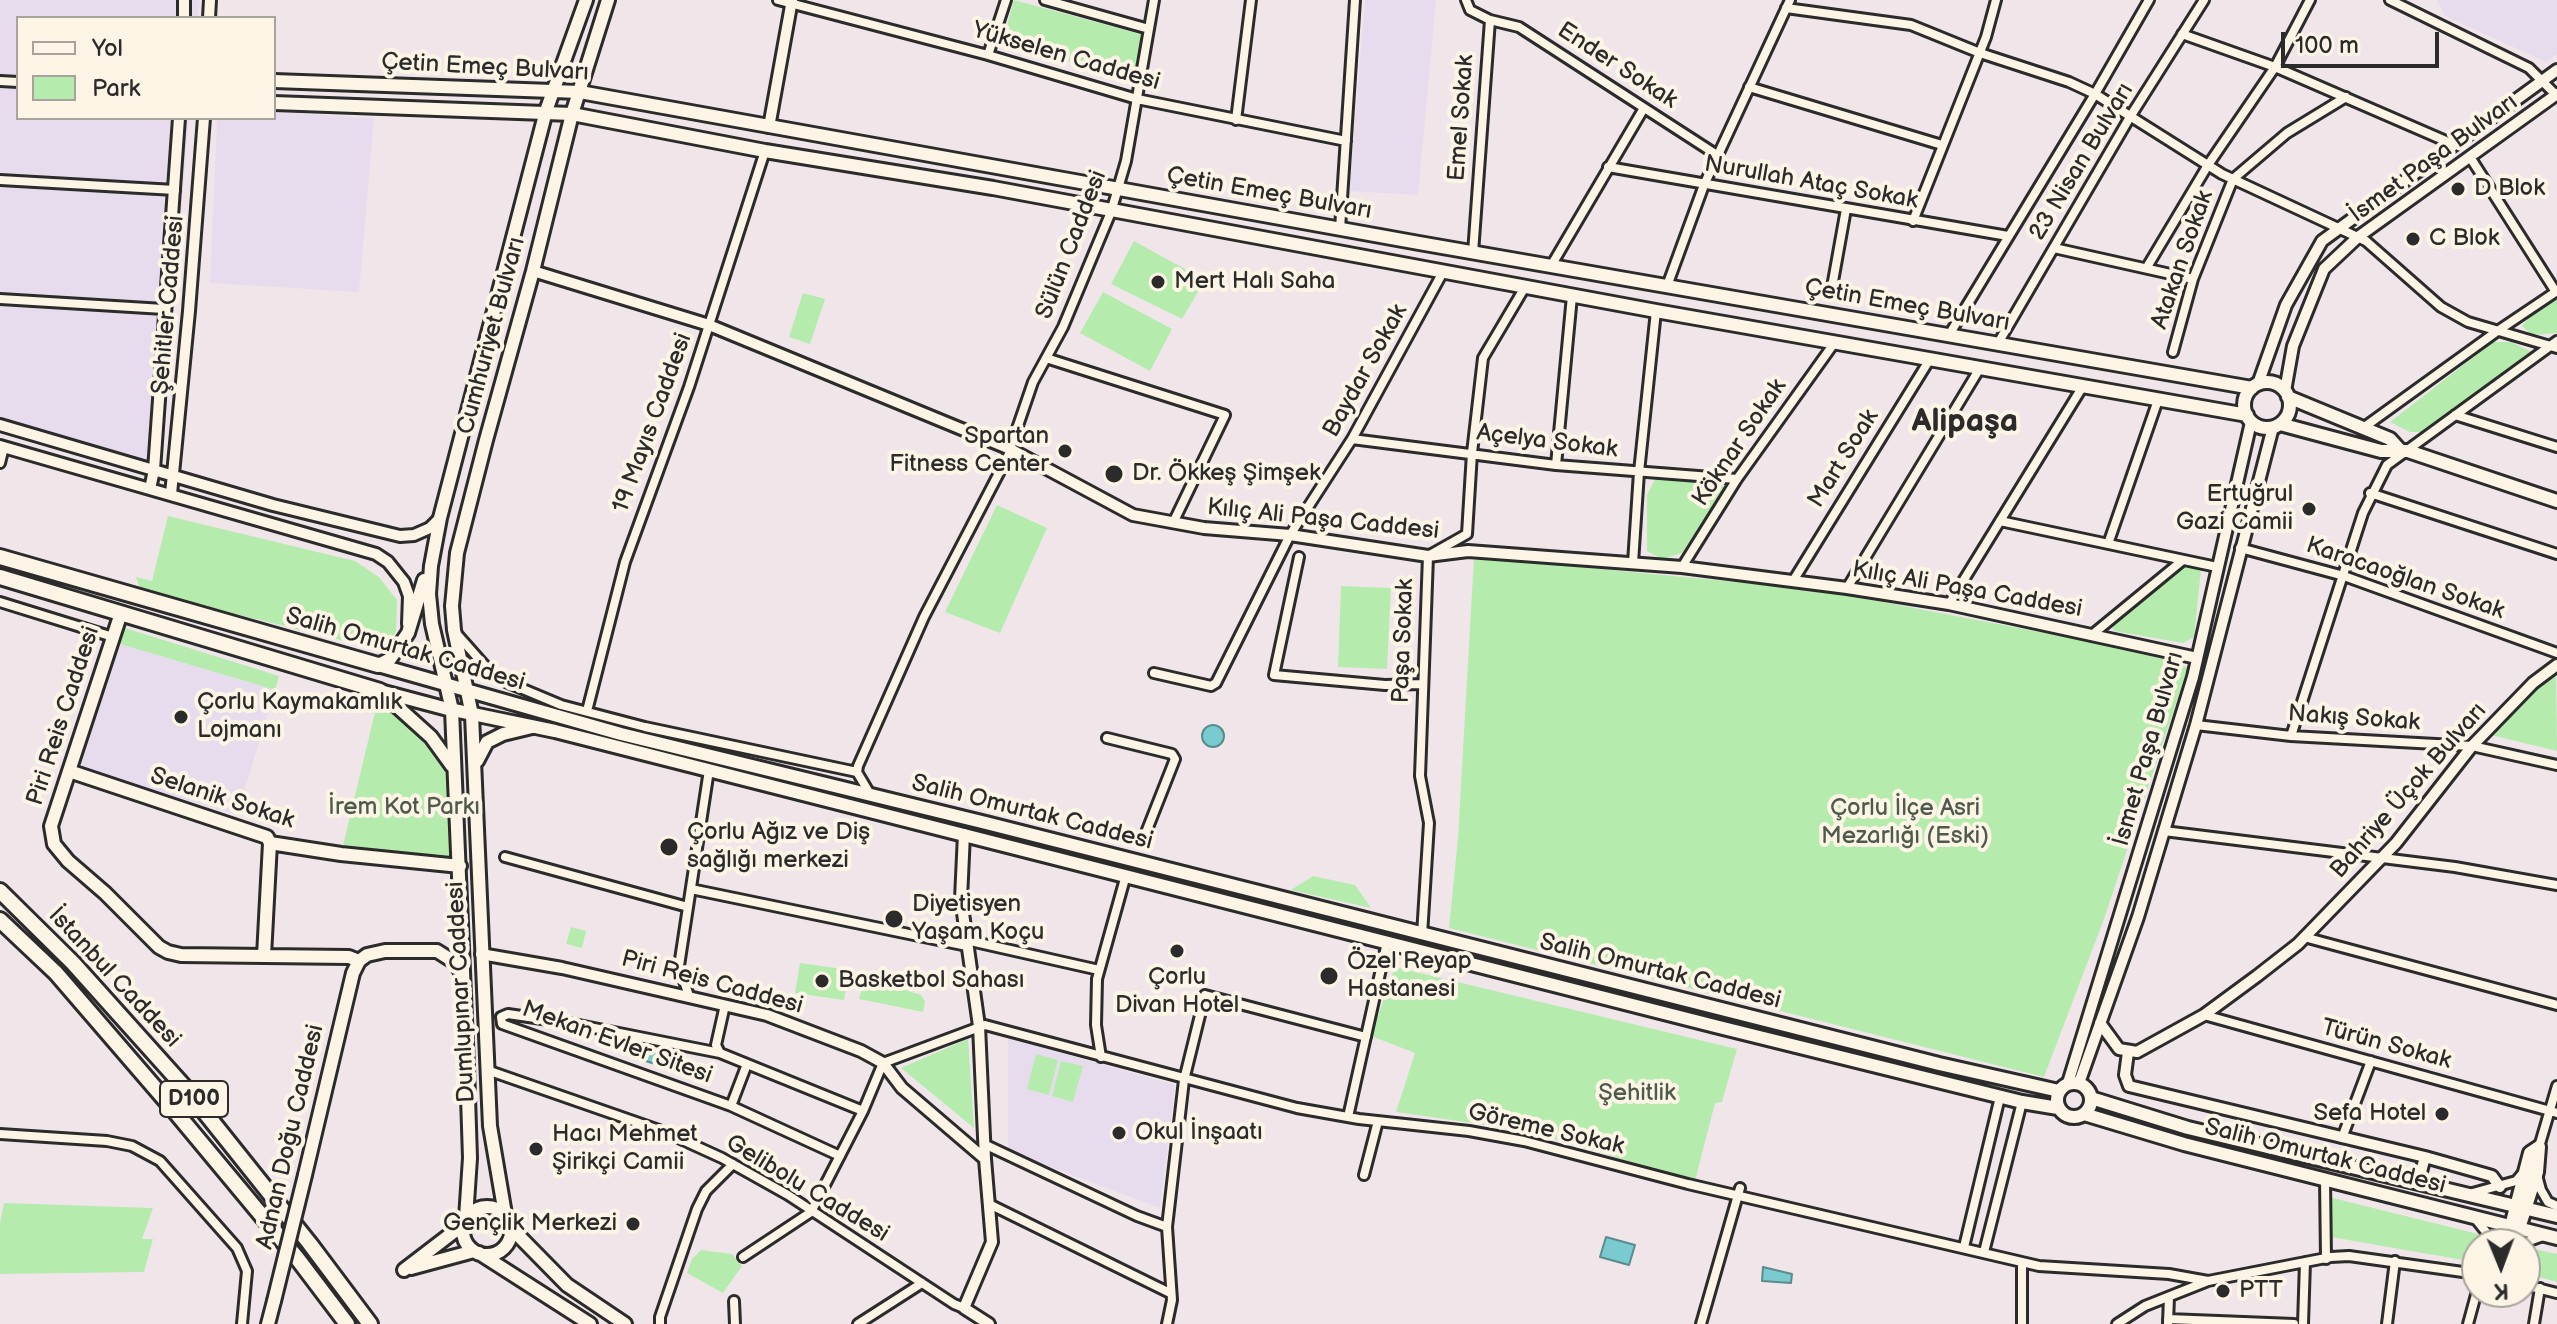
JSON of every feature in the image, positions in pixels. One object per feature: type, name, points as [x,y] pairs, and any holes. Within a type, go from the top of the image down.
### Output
[{"type":"highway","name":"Salih Omurtak Caddesi","points":[[0,557],[378,665]]},
{"type":"highway","name":"Salih Omurtak Caddesi","points":[[0,577],[380,691]]},
{"type":"highway","name":"İstanbul Caddesi","points":[[0,891],[73,963],[187,1090],[370,1324]]},
{"type":"highway","name":"İstanbul Caddesi","points":[[0,920],[56,973],[168,1103],[297,1258],[347,1324]]},
{"type":"main road","name":"Cumhuriyet Bulvarı","points":[[455,771],[452,710],[432,624],[429,594],[431,566],[439,522],[546,111],[586,0]]},
{"type":"main road","name":"Cumhuriyet Bulvarı","points":[[472,715],[454,630],[452,606],[457,553],[572,114],[608,0]]},
{"type":"main road","name":"Çetin Emeç Bulvarı","points":[[276,81],[580,92],[1997,345],[2255,386]]},
{"type":"main road","name":"Çetin Emeç Bulvarı","points":[[276,103],[572,114],[2249,418]]},
{"type":"main road","points":[[2404,450],[2381,451],[2276,425],[2258,426],[2249,418],[2245,401],[2255,386],[2272,383],[2286,394],[2390,439],[2404,450],[2557,501]]},
{"type":"main road","points":[[2276,425],[2289,412],[2286,394]]},
{"type":"main road","points":[[378,665],[390,659],[408,633],[417,610],[439,522]]},
{"type":"main road","name":"Piri Reis Caddesi","points":[[121,613],[51,826],[54,844],[68,861],[168,952],[181,955],[349,957],[359,961],[367,955],[385,951],[437,951]]},
{"type":"main road","name":"Salih Omurtak Caddesi","points":[[378,665],[621,734],[1939,1064],[2068,1085]]},
{"type":"main road","points":[[380,691],[431,737],[455,771]]},
{"type":"main road","name":"Salih Omurtak Caddesi","points":[[380,691],[709,770],[2000,1097],[2058,1108]]},
{"type":"main road","name":"Dumlupınar Caddesi","points":[[472,715],[490,1126],[505,1214]]},
{"type":"main road","points":[[474,767],[487,742],[503,734],[532,727]]},
{"type":"main road","name":"Selanik Sokak","points":[[69,771],[267,837],[270,843],[460,866]]},
{"type":"main road","name":"Dumlupınar Caddesi","points":[[455,771],[470,1158],[465,1221]]},
{"type":"main road","points":[[264,956],[270,843]]},
{"type":"main road","points":[[437,951],[454,947],[462,938]]},
{"type":"main road","points":[[437,951],[456,963],[464,978]]},
{"type":"main road","name":"Adnan Doğu Caddesi","points":[[268,1324],[353,973],[359,961]]},
{"type":"main road","points":[[2068,1085],[2088,1089],[2091,1098],[2091,1105],[2084,1114],[2067,1116],[2058,1108],[2056,1096],[2068,1085]]},
{"type":"main road","name":"Salih Omurtak Caddesi","points":[[2091,1098],[2188,1128],[2557,1216]]},
{"type":"main road","name":"Salih Omurtak Caddesi","points":[[2084,1114],[2178,1142],[2551,1236]]},
{"type":"main road","points":[[2516,1227],[2531,1172],[2530,1153],[2539,1147]]},
{"type":"main road","points":[[511,1228],[511,1236],[495,1253],[477,1252],[404,1270],[477,1209],[492,1207],[505,1214],[511,1228],[567,1285],[625,1324]]},
{"type":"main road","points":[[465,1221],[464,1236],[477,1252],[590,1324]]},
{"type":"street","name":"Yükselen Caddesi","points":[[778,0],[988,55],[1137,99],[1346,141]]},
{"type":"street","points":[[988,55],[1006,0]]},
{"type":"street","points":[[1045,0],[1149,29]]},
{"type":"street","name":"Sülün Caddesi","points":[[857,772],[924,617],[1010,450],[1033,382],[1063,327],[1111,212],[1126,161],[1154,0]]},
{"type":"street","points":[[1236,120],[1251,0]]},
{"type":"street","points":[[1340,229],[1355,0]]},
{"type":"street","points":[[1466,0],[1470,10],[1490,20]]},
{"type":"street","points":[[1913,221],[1980,53],[1996,0]]},
{"type":"street","points":[[1949,335],[2149,0]]},
{"type":"street","name":"23 Nisan Bulvarı","points":[[1997,345],[2130,117],[2204,0]]},
{"type":"street","points":[[2147,267],[2208,165],[2275,67],[2310,0]]},
{"type":"street","points":[[2390,0],[2529,68],[2557,95]]},
{"type":"street","points":[[769,127],[792,2]]},
{"type":"street","points":[[1667,286],[1704,185],[1788,4],[1911,25],[1980,53],[2069,82],[2095,94],[2233,179],[2342,227],[2366,241],[2441,307],[2468,322],[2496,332],[2555,345]]},
{"type":"street","name":"Ender Sokak","points":[[1490,20],[1519,27],[1717,155]]},
{"type":"street","name":"Emel Sokak","points":[[1473,253],[1490,20]]},
{"type":"street","points":[[2182,34],[2275,67],[2455,145]]},
{"type":"street","name":"İsmet Paşa Bulvarı","points":[[2255,386],[2286,305],[2322,241],[2557,70]]},
{"type":"street","points":[[1749,87],[1942,145]]},
{"type":"street","name":"İsmet Paşa Bulvarı","points":[[2286,394],[2293,346],[2324,269],[2358,237],[2557,95]]},
{"type":"street","name":"Atakan Sokak","points":[[2173,352],[2193,279],[2233,179],[2287,133],[2346,97]]},
{"type":"street","points":[[1551,266],[1644,108]]},
{"type":"street","name":"Şehitler Caddesi","points":[[150,489],[154,470],[179,120]]},
{"type":"street","name":"Şehitler Caddesi","points":[[171,494],[175,477],[204,120]]},
{"type":"street","name":"19 Mayıs Caddesi","points":[[587,711],[625,562],[689,387],[765,151]]},
{"type":"street","points":[[2363,428],[2556,291],[2470,157]]},
{"type":"street","name":"Nurullah Ataç Sokak","points":[[1608,167],[2008,236]]},
{"type":"street","points":[[0,180],[175,190]]},
{"type":"street","points":[[1832,287],[1846,209]]},
{"type":"street","points":[[2054,248],[2193,279]]},
{"type":"street","name":"Kılıç Ali Paşa Caddesi","points":[[533,271],[709,325],[1010,450],[1133,515],[1204,528],[1290,535],[1428,556],[1468,551],[1633,563],[1847,588],[1949,604],[2197,658]]},
{"type":"street","name":"Baydar Sokak","points":[[1154,673],[1211,686],[1216,683],[1290,535],[1352,439],[1443,272]]},
{"type":"street","name":"Paşa Sokak","points":[[1422,935],[1429,823],[1420,776],[1428,556],[1467,534],[1483,358],[1525,287]]},
{"type":"street","points":[[1556,465],[1572,296]]},
{"type":"street","points":[[0,299],[164,309]]},
{"type":"street","points":[[1633,563],[1656,311]]},
{"type":"street","name":"Köknar Sokak","points":[[1682,567],[1737,479],[1835,342]]},
{"type":"street","points":[[2291,736],[2370,493],[2387,465],[2555,345]]},
{"type":"street","points":[[1046,358],[1225,415],[1173,523]]},
{"type":"street","name":"Mart Soak","points":[[1793,581],[1930,359]]},
{"type":"street","points":[[1847,588],[1980,368]]},
{"type":"street","points":[[1949,604],[2083,386]]},
{"type":"street","points":[[2108,544],[2158,400]]},
{"type":"street","points":[[2455,415],[2557,447]]},
{"type":"street","name":"İsmet Paşa Bulvarı","points":[[2068,1085],[2197,658],[2249,418]]},
{"type":"street","points":[[0,425],[350,526],[400,536],[422,532],[439,522]]},
{"type":"street","name":"İsmet Paşa Bulvarı","points":[[2068,1085],[2100,1023],[2138,917],[2196,725],[2240,548],[2276,425]]},
{"type":"street","name":"Açelya Sokak","points":[[1352,439],[1556,465],[1737,479]]},
{"type":"street","points":[[0,463],[2,446],[376,554],[388,562],[404,582],[409,596],[408,633]]},
{"type":"street","points":[[2370,493],[2557,554]]},
{"type":"street","points":[[2000,521],[2217,567]]},
{"type":"street","name":"Karacaoğlan Sokak","points":[[2240,548],[2344,576],[2557,653]]},
{"type":"street","points":[[1299,557],[1274,675],[1374,684],[1422,684]]},
{"type":"street","points":[[2093,634],[2183,560]]},
{"type":"street","points":[[0,602],[113,637]]},
{"type":"street","points":[[454,630],[486,667],[506,682],[548,700],[645,727],[857,772],[871,795]]},
{"type":"street","name":"Bahriye Üçok Bulvarı","points":[[2128,1052],[2137,1052],[2204,1015],[2304,937],[2396,843],[2472,746],[2533,683],[2557,665]]},
{"type":"street","name":"Nakış Sokak","points":[[2196,725],[2291,736],[2472,746],[2557,765]]},
{"type":"street","points":[[1107,738],[1172,754],[1175,759],[1145,835]]},
{"type":"street","points":[[689,996],[679,966],[709,770]]},
{"type":"street","points":[[2164,831],[2455,867],[2557,885]]},
{"type":"street","points":[[964,834],[961,899],[979,1026],[992,1242],[964,1308],[989,1324]]},
{"type":"street","points":[[505,857],[688,907]]},
{"type":"street","points":[[1101,1057],[1096,1025],[1099,970],[1126,875]]},
{"type":"street","points":[[691,889],[1099,970]]},
{"type":"street","points":[[2304,937],[2557,1005]]},
{"type":"street","points":[[1348,1117],[1387,942]]},
{"type":"street","name":"Piri Reis Caddesi","points":[[481,954],[562,968],[767,1015],[861,1051],[883,1063],[902,1088],[985,1159]]},
{"type":"street","points":[[1167,1324],[1172,1307],[1167,1227],[1184,1080],[1205,995],[1366,1037]]},
{"type":"street","points":[[725,1005],[716,1045],[720,1053],[863,1111]]},
{"type":"street","name":"Mekan Evler Sitesi","points":[[720,1053],[569,1023],[508,1014],[501,1017],[502,1024],[731,1106],[840,1156]]},
{"type":"street","name":"Türün Sokak","points":[[2204,1015],[2554,1112]]},
{"type":"street","points":[[2100,1023],[2119,1049],[2128,1052],[2125,1075],[2129,1086],[2425,1157],[2492,1176],[2500,1187]]},
{"type":"street","points":[[743,1257],[811,1212],[863,1111],[883,1063],[979,1026]]},
{"type":"street","name":"Göreme Sokak","points":[[979,1026],[999,1027],[1184,1080],[1297,1108],[1378,1121],[1445,1127],[1524,1141],[2022,1262],[2068,1270],[2169,1274],[2208,1281]]},
{"type":"street","points":[[2342,1138],[2371,1061]]},
{"type":"street","points":[[731,1106],[747,1064]]},
{"type":"street","name":"Gelibolu Caddesi","points":[[487,1070],[665,1132],[733,1164],[788,1195],[964,1308]]},
{"type":"street","points":[[2539,1147],[2554,1112],[2557,1086]]},
{"type":"street","points":[[1964,1247],[2000,1097]]},
{"type":"street","points":[[1984,1252],[2022,1102]]},
{"type":"street","points":[[1364,1175],[1378,1121]]},
{"type":"street","points":[[0,1134],[107,1141],[132,1146],[160,1161],[237,1248],[247,1271],[242,1324]]},
{"type":"street","points":[[984,1144],[1167,1227]]},
{"type":"street","points":[[2418,1183],[2425,1157]]},
{"type":"street","points":[[660,1324],[697,1209],[706,1191],[733,1164]]},
{"type":"street","points":[[2467,1194],[2500,1187],[2531,1172],[2548,1202],[2557,1206]]},
{"type":"street","points":[[2325,1179],[2326,1259]]},
{"type":"street","points":[[1701,1324],[1738,1192]]},
{"type":"street","points":[[989,1204],[1170,1293]]},
{"type":"street","points":[[2474,1217],[2483,1228]]},
{"type":"street","points":[[2117,1324],[2145,1306],[2208,1281],[2305,1262],[2349,1256],[2461,1271]]},
{"type":"street","points":[[2387,1324],[2395,1261]]},
{"type":"street","points":[[2022,1262],[2022,1324]]},
{"type":"street","points":[[2303,1324],[2305,1262]]},
{"type":"street","points":[[858,1324],[922,1283]]},
{"type":"street","points":[[2169,1297],[2168,1322],[2294,1324]]},
{"type":"street","points":[[734,1301],[735,1324]]},
{"type":"shaded area","points":[[0,0],[200,0],[198,16],[16,16],[16,120],[189,120],[159,478],[0,432]]},
{"type":"shaded area","points":[[1365,0],[1436,0],[1418,195],[1349,191]]},
{"type":"shaded area","points":[[2437,0],[2557,0],[2557,54],[2546,62],[2445,16]]},
{"type":"shaded area","points":[[276,112],[374,118],[359,292],[210,283],[217,121],[276,120]]},
{"type":"shaded area","name":"Çorlu Kaymakamlık Lojmanı","points":[[117,643],[275,690],[237,815],[84,769],[81,763]]},
{"type":"shaded area","points":[[1008,1038],[1175,1085],[1160,1208],[1008,1151]]},
{"type":"green space","points":[[1014,0],[1144,35],[1133,78],[1002,44]]},
{"type":"green space","name":"Mert Halı Saha","points":[[1134,241],[1205,280],[1182,319],[1111,284]]},
{"type":"green space","name":"Mert Halı Saha","points":[[1103,292],[1172,329],[1150,371],[1080,333]]},
{"type":"green space","points":[[803,293],[825,299],[810,344],[789,337]]},
{"type":"green space","points":[[2557,297],[2557,333],[2532,335],[2522,326],[2533,313]]},
{"type":"green space","points":[[2493,342],[2511,342],[2532,352],[2422,432],[2410,432],[2390,422]]},
{"type":"green space","points":[[1657,475],[1717,479],[1725,487],[1682,553],[1662,559],[1647,551],[1647,495]]},
{"type":"green space","points":[[997,505],[1047,528],[1000,633],[945,612]]},
{"type":"green space","points":[[168,516],[355,561],[379,577],[397,600],[396,631],[391,643],[381,650],[151,593],[139,586],[136,577],[152,581]]},
{"type":"green space","name":"Çorlu İlçe Asri Mezarlığı (Eski)","points":[[1474,557],[1820,590],[2165,656],[2188,668],[2104,919],[2044,1077],[1449,928],[1458,838]]},
{"type":"green space","points":[[2187,564],[2201,570],[2194,637],[2183,643],[2114,631],[2111,626],[2115,622]]},
{"type":"green space","points":[[1341,586],[1391,588],[1387,669],[1338,667]]},
{"type":"green space","points":[[122,627],[279,676],[275,690],[117,643]]},
{"type":"green space","points":[[2556,670],[2557,751],[2491,735]]},
{"type":"green space","name":"İrem Kot Parkı","points":[[380,691],[455,771],[460,866],[341,854]]},
{"type":"green space","points":[[1313,876],[1355,885],[1371,908],[1291,890]]},
{"type":"green space","points":[[571,927],[586,931],[582,948],[566,944]]},
{"type":"green space","name":"Basketbol Sahası","points":[[800,963],[849,970],[844,1000],[795,993]]},
{"type":"green space","name":"Şehitlik","points":[[1395,967],[1737,1049],[1722,1102],[1715,1103],[1695,1181],[1528,1131],[1396,1112],[1415,1053],[1371,1036]]},
{"type":"green space","points":[[866,981],[921,995],[925,1001],[923,1012],[859,999]]},
{"type":"green space","points":[[968,1039],[974,1128],[901,1068]]},
{"type":"green space","points":[[1036,1054],[1058,1060],[1049,1095],[1027,1089]]},
{"type":"green space","points":[[1061,1061],[1083,1066],[1073,1102],[1052,1096]]},
{"type":"green space","points":[[2329,1197],[2461,1230],[2461,1260],[2331,1237]]},
{"type":"green space","points":[[4,1203],[153,1208],[142,1239],[153,1239],[144,1272],[0,1274],[0,1223]]},
{"type":"green space","points":[[701,1250],[732,1254],[742,1266],[723,1293],[687,1273],[692,1259]]},
{"type":"green space","points":[[2541,1251],[2557,1254],[2557,1282],[2541,1278]]},
{"type":"water","points":[[1213,725],[1221,728],[1224,736],[1221,744],[1213,747],[1205,744],[1202,736],[1205,728]]},
{"type":"water","points":[[642,1049],[664,1056],[666,1061],[674,1061],[675,1067],[672,1069],[639,1059]]},
{"type":"water","points":[[1606,1237],[1635,1245],[1629,1265],[1600,1257]]},
{"type":"water","points":[[1763,1267],[1792,1274],[1791,1283],[1762,1281]]},
{"type":"place","name":"D Blok","points":[[2458,189]]},
{"type":"place","name":"C Blok","points":[[2413,239]]},
{"type":"place","name":"Mert Halı Saha","points":[[1158,282]]},
{"type":"place","name":"Spartan Fitness Center","points":[[1065,451]]},
{"type":"place","name":"Dr. Ökkeş Şimşek","points":[[1114,474]]},
{"type":"place","name":"Ertuğrul Gazi Camii","points":[[2309,509]]},
{"type":"place","name":"Çorlu Kaymakamlık Lojmanı","points":[[181,717]]},
{"type":"place","name":"Çorlu Ağız ve Diş sağlığı merkezi","points":[[669,847]]},
{"type":"place","name":"Diyetisyen Yaşam Koçu","points":[[894,919]]},
{"type":"place","name":"Çorlu Divan Hotel","points":[[1177,951]]},
{"type":"place","name":"Özel Reyap Hastanesi","points":[[1329,976]]},
{"type":"place","name":"Basketbol Sahası","points":[[822,981]]},
{"type":"place","name":"Sefa Hotel","points":[[2442,1114]]},
{"type":"place","name":"Okul İnşaatı","points":[[1119,1133]]},
{"type":"place","name":"Hacı Mehmet Şirikçi Camii","points":[[536,1149]]},
{"type":"place","name":"Gençlik Merkezi","points":[[633,1224]]},
{"type":"place","name":"PTT","points":[[2223,1291]]},
{"type":"district","name":"Alipaşa","points":[[1965,423]]}]
